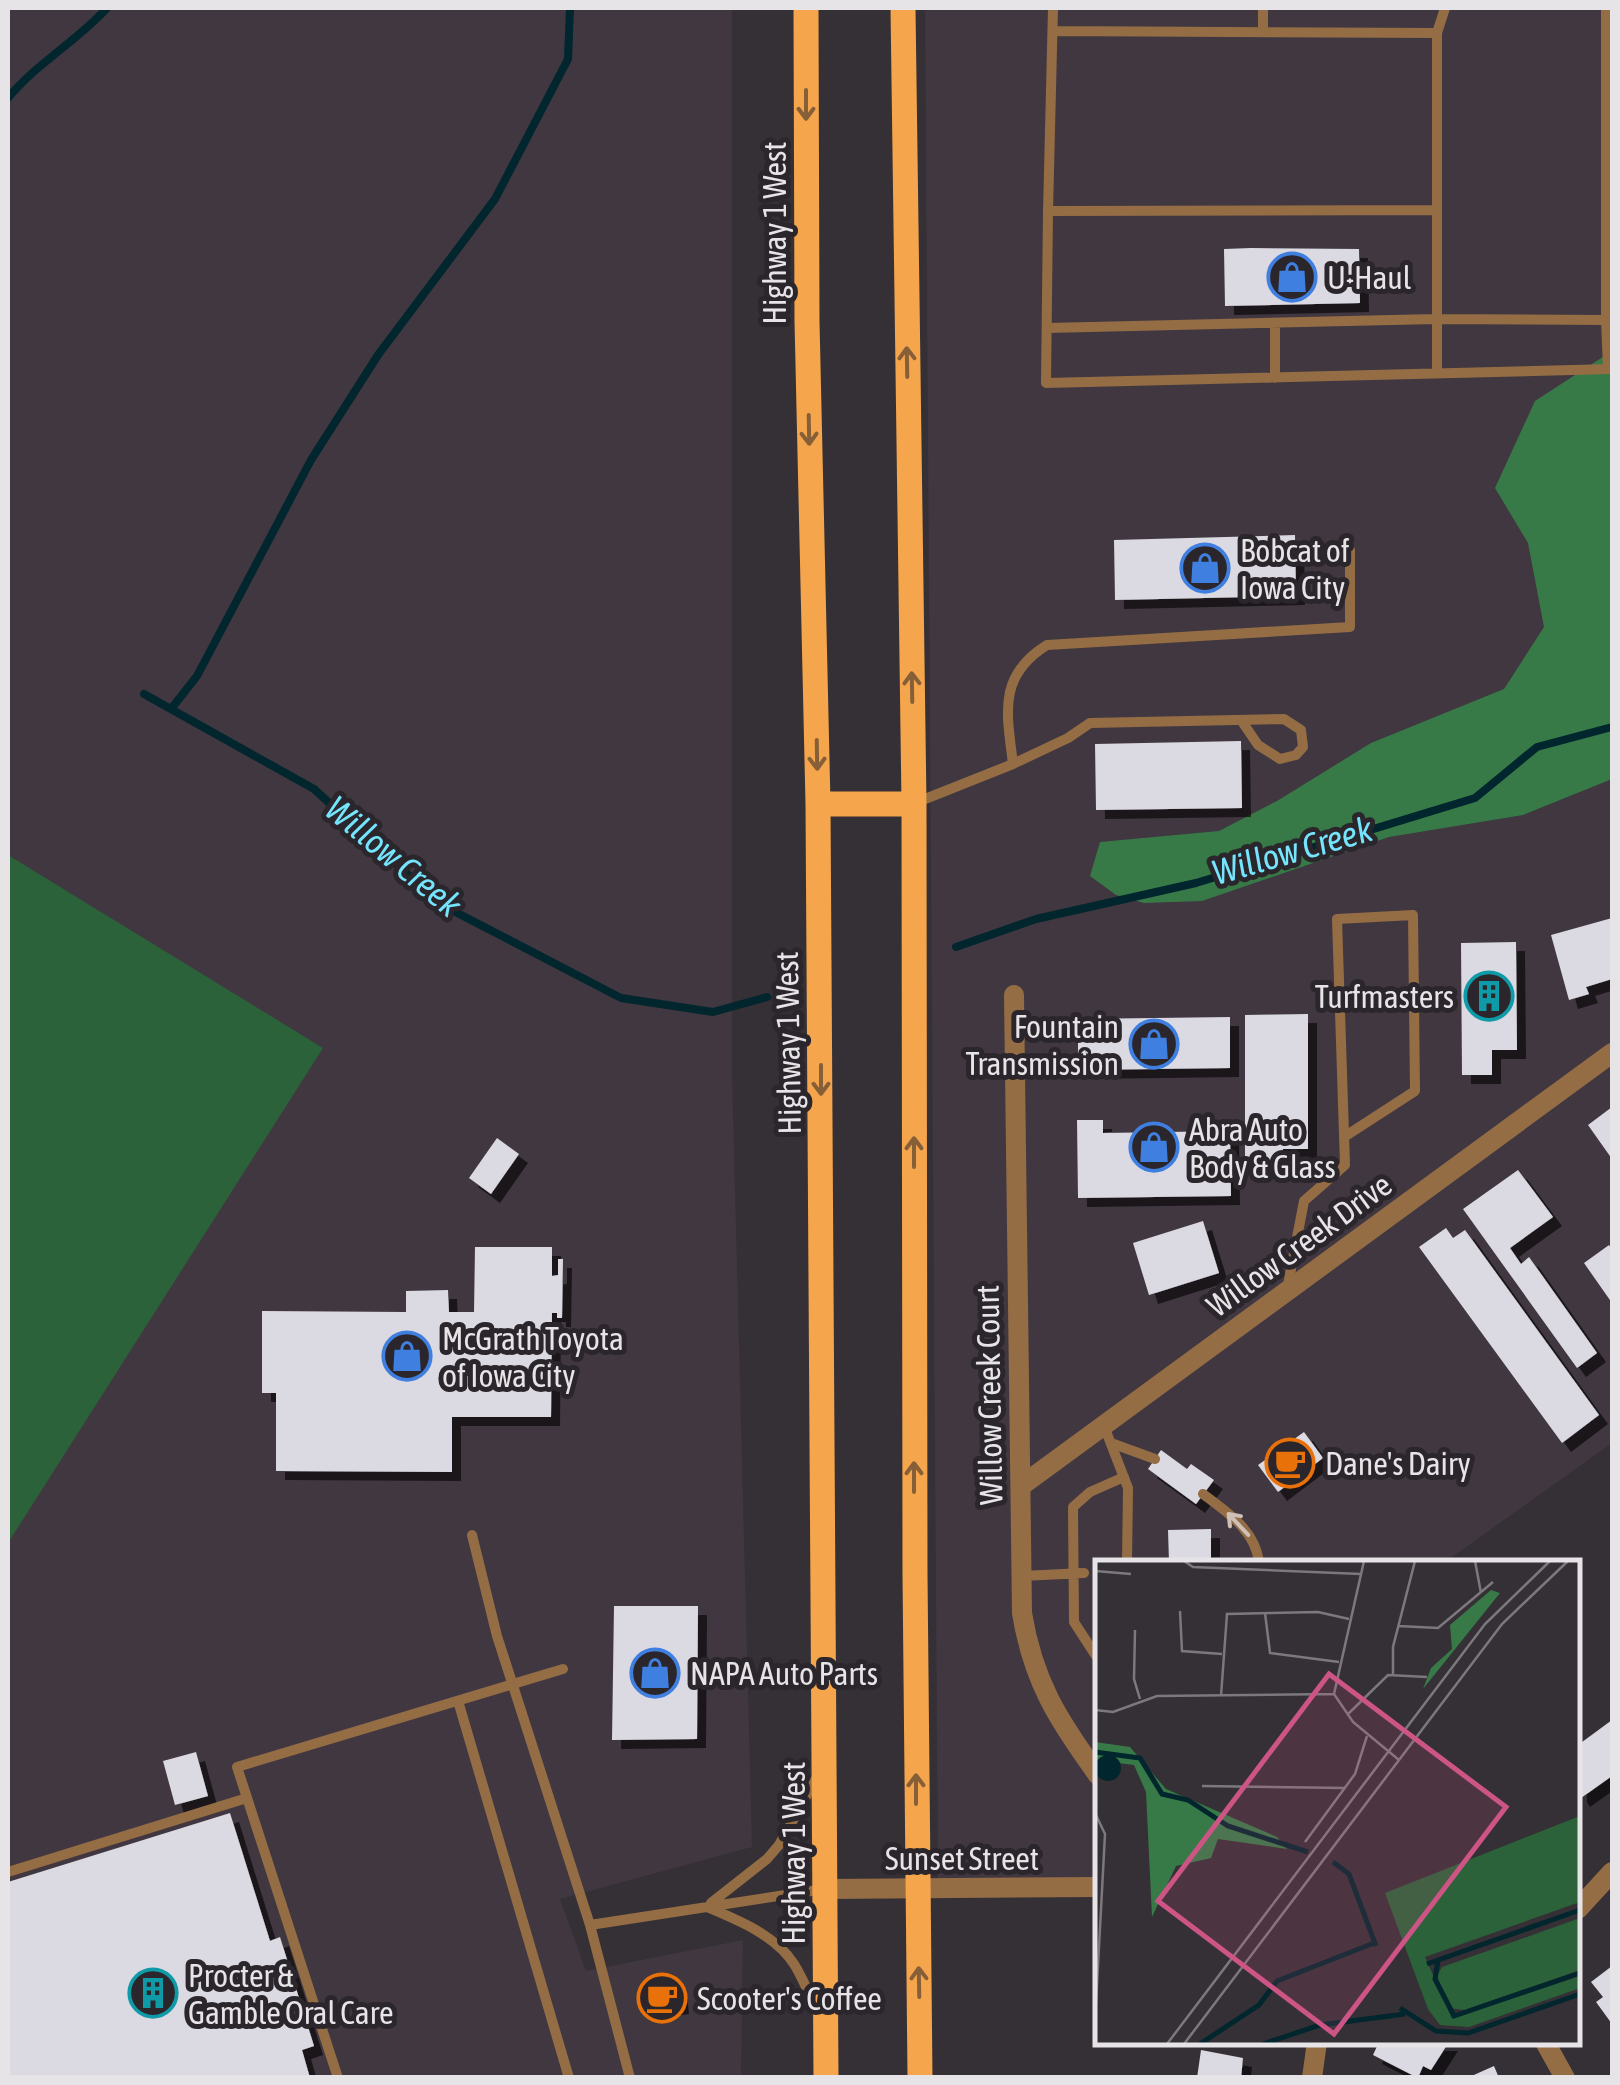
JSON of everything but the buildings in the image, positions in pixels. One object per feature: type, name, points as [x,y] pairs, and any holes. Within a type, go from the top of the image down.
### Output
[{"type":"main road","name":"Highway 1 West","points":[[806,8],[807,341],[818,804],[826,2078]]},
{"type":"main road","points":[[902,8],[914,804],[920,2078]]},
{"type":"main road","points":[[818,804],[914,804]]},
{"type":"street","name":"Willow Creek Court","points":[[1014,994],[1022,1613],[1034,1671],[1066,1732],[1095,1764]]},
{"type":"street","name":"Willow Creek Drive","points":[[1021,1486],[1107,1434],[1287,1291],[1612,1053]]},
{"type":"street","points":[[1580,1907],[1612,1872]]},
{"type":"street","name":"Sunset Street","points":[[826,1888],[1095,1887]]},
{"type":"street","points":[[1312,2078],[1316,2045]]},
{"type":"street","points":[[1547,2045],[1564,2078]]},
{"type":"lane","points":[[1053,8],[1046,384],[1610,369],[1606,320],[1610,221],[1606,8]]},
{"type":"lane","points":[[1263,32],[1264,8]]},
{"type":"lane","points":[[1437,374],[1437,33],[1445,8]]},
{"type":"lane","points":[[1053,31],[1437,33]]},
{"type":"lane","points":[[1048,211],[1437,210]]},
{"type":"lane","points":[[1046,328],[1436,319],[1606,320]]},
{"type":"lane","points":[[1275,323],[1275,378]]},
{"type":"lane","points":[[1013,764],[1007,707],[1011,682],[1031,654],[1047,644],[1350,627],[1350,550]]},
{"type":"lane","points":[[914,804],[1013,764],[1090,723],[1241,720],[1284,720],[1301,730],[1304,746],[1296,755],[1280,759],[1258,746],[1241,720]]},
{"type":"lane","points":[[1287,1291],[1304,1202],[1344,1165],[1338,918],[1413,915],[1414,1091],[1344,1138]]},
{"type":"lane","points":[[1107,1434],[1154,1459]]},
{"type":"lane","points":[[1107,1434],[1129,1497],[1127,1560]]},
{"type":"lane","points":[[1095,1654],[1074,1622],[1078,1574],[1072,1507],[1090,1492],[1124,1477]]},
{"type":"lane","points":[[1204,1494],[1238,1520],[1257,1547],[1259,1560]]},
{"type":"lane","points":[[472,1536],[512,1685],[590,1924],[630,2078]]},
{"type":"lane","points":[[1022,1576],[1078,1574]]},
{"type":"lane","points":[[338,2078],[237,1767],[563,1670]]},
{"type":"lane","points":[[458,1701],[569,2078]]},
{"type":"lane","points":[[706,1906],[780,1845],[826,1762]]},
{"type":"lane","points":[[8,1872],[247,1798]]},
{"type":"lane","points":[[590,1924],[826,1888]]},
{"type":"lane","points":[[706,1906],[749,1926],[794,1963],[826,2032]]},
{"type":"shaded area","points":[[8,8],[732,8],[732,1074],[752,1847],[560,1899],[586,1971],[743,1940],[741,2077],[8,2078]]},
{"type":"shaded area","points":[[925,8],[1612,8],[1612,1443],[1448,1560],[1095,1560],[1095,1887],[938,1887]]},
{"type":"green space","points":[[1612,351],[1612,779],[1523,815],[1389,837],[1202,901],[1144,903],[1116,895],[1090,876],[1100,842],[1219,831],[1277,801],[1371,743],[1504,689],[1544,627],[1528,543],[1495,488],[1535,401]]},
{"type":"green space","points":[[8,855],[323,1048],[8,1543]]},
{"type":"waterway","points":[[8,98],[107,8]]},
{"type":"waterway","points":[[171,709],[197,676],[311,460],[378,355],[495,199],[568,59],[570,8]]},
{"type":"waterway","name":"Willow Creek","points":[[144,694],[314,789],[440,904],[621,998],[713,1012],[767,997]]},
{"type":"waterway","name":"Willow Creek","points":[[956,947],[1036,919],[1196,883],[1475,798],[1537,747],[1612,727]]},
{"type":"place","name":"U-Haul","points":[[1292,277]]},
{"type":"place","name":"Bobcat of Iowa City","points":[[1205,568]]},
{"type":"place","name":"Turfmasters","points":[[1489,996]]},
{"type":"place","name":"Fountain Transmission","points":[[1154,1044]]},
{"type":"place","name":"Abra Auto Body & Glass","points":[[1154,1147]]},
{"type":"place","name":"McGrath Toyota of Iowa City","points":[[407,1356]]},
{"type":"place","name":"Dane's Dairy","points":[[1290,1463]]},
{"type":"place","name":"NAPA Auto Parts","points":[[655,1673]]},
{"type":"place","name":"Procter & Gamble Oral Care","points":[[153,1993]]},
{"type":"place","name":"Scooter's Coffee","points":[[662,1998]]}]
